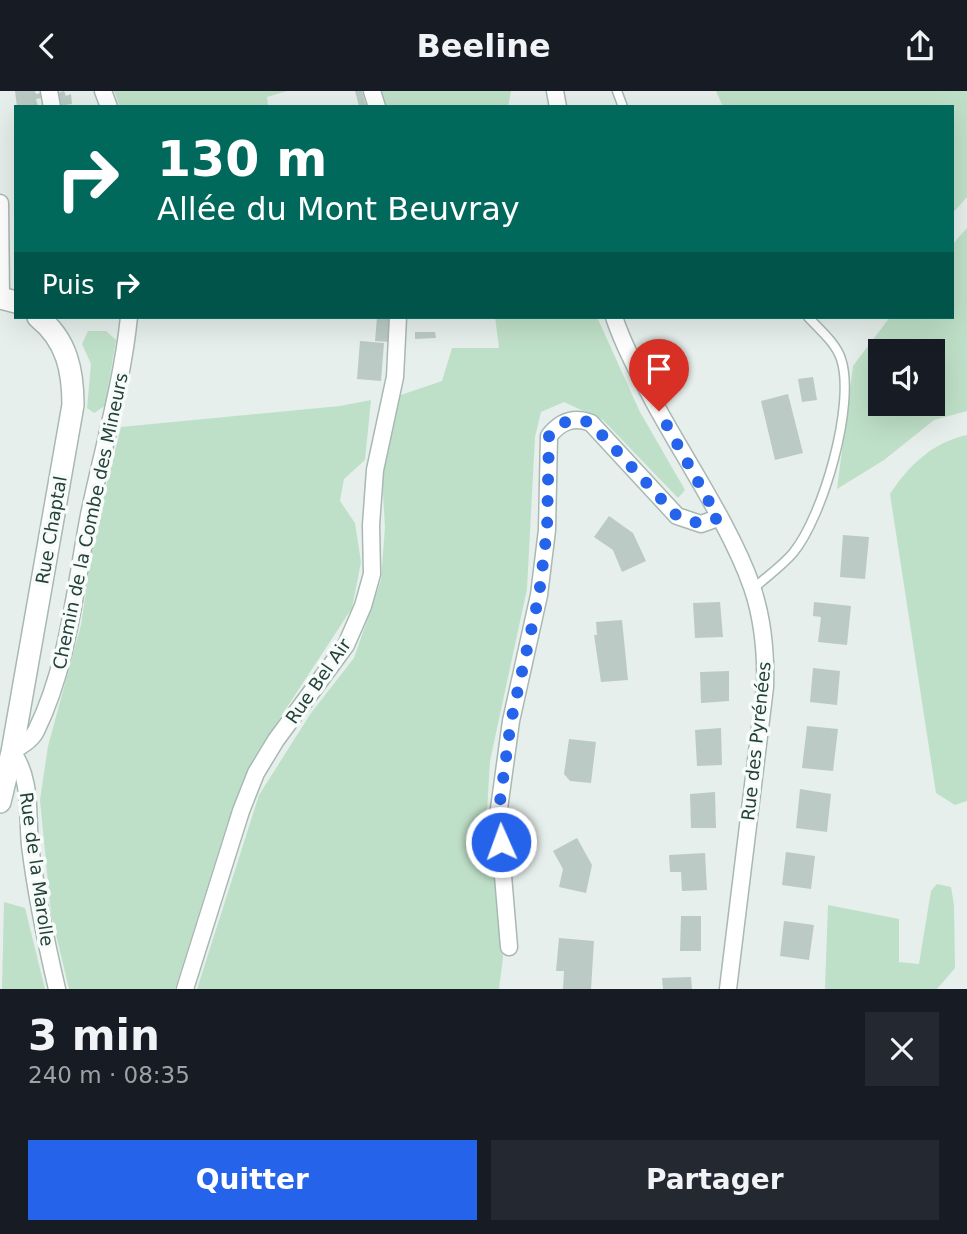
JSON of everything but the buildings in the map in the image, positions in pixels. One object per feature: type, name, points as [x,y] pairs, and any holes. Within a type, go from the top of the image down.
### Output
[{"type":"street","points":[[0,203],[0,298]]},
{"type":"street","name":"Rue Chaptal","points":[[0,802],[12,752],[73,405],[73,381],[66,353],[57,337],[40,319]]},
{"type":"street","name":"Chemin de la Combe des Mineurs","points":[[12,752],[35,734],[58,671],[73,608],[89,514],[124,361],[129,319]]},
{"type":"street","name":"Rue Bel Air","points":[[186,989],[215,889],[256,773],[276,740],[346,645],[363,606],[372,574],[371,526],[375,470],[395,377],[398,319]]},
{"type":"street","name":"Rue des Pyrénées","points":[[615,319],[642,380],[738,553],[752,589],[766,655],[765,687],[728,989]]},
{"type":"street","points":[[509,947],[498,816],[511,721],[539,595],[547,530],[549,436],[555,428],[572,419],[591,423],[677,516],[701,524],[718,518]]},
{"type":"street","name":"Rue de la Marolle","points":[[12,752],[22,764],[26,781],[30,845],[57,989]]},
{"type":"lane","points":[[752,589],[793,554],[822,502],[830,476],[844,394],[841,359],[830,341],[810,319]]},
{"type":"green space","points":[[114,91],[287,91],[267,97],[268,105],[119,105]]},
{"type":"green space","points":[[380,91],[511,91],[508,105],[384,105]]},
{"type":"green space","points":[[716,91],[967,91],[967,197],[954,212],[954,105],[722,105]]},
{"type":"green space","points":[[967,228],[967,411],[934,420],[884,460],[837,489],[853,366],[868,346],[868,416],[945,416],[945,339],[873,339],[888,319],[954,319],[954,243]]},
{"type":"green space","points":[[495,319],[598,319],[640,412],[685,490],[678,498],[603,420],[564,402],[541,412],[535,437],[527,589],[490,761],[487,812],[503,958],[499,989],[197,989],[259,795],[311,713],[354,658],[381,580],[385,527],[382,478],[398,396],[442,381],[452,348],[499,348]]},
{"type":"green space","points":[[88,331],[106,331],[116,340],[105,406],[94,413],[87,408],[91,364],[82,344]]},
{"type":"green space","points":[[371,400],[365,460],[344,479],[340,501],[355,523],[361,562],[352,608],[257,753],[227,824],[175,989],[69,989],[51,914],[40,800],[48,746],[81,625],[95,530],[121,427],[340,406]]},
{"type":"green space","points":[[967,435],[967,801],[955,805],[936,793],[890,494],[913,465],[932,449]]},
{"type":"green space","points":[[937,884],[951,887],[954,905],[955,968],[937,989],[825,989],[828,905],[899,919],[899,962],[919,964],[931,891]]},
{"type":"green space","points":[[4,902],[25,908],[45,989],[2,989]]},
{"type":"route","points":[[501,842],[498,816],[511,721],[539,595],[547,530],[549,436],[555,428],[572,419],[591,423],[677,516],[689,522],[708,523],[718,518],[659,411]]}]
